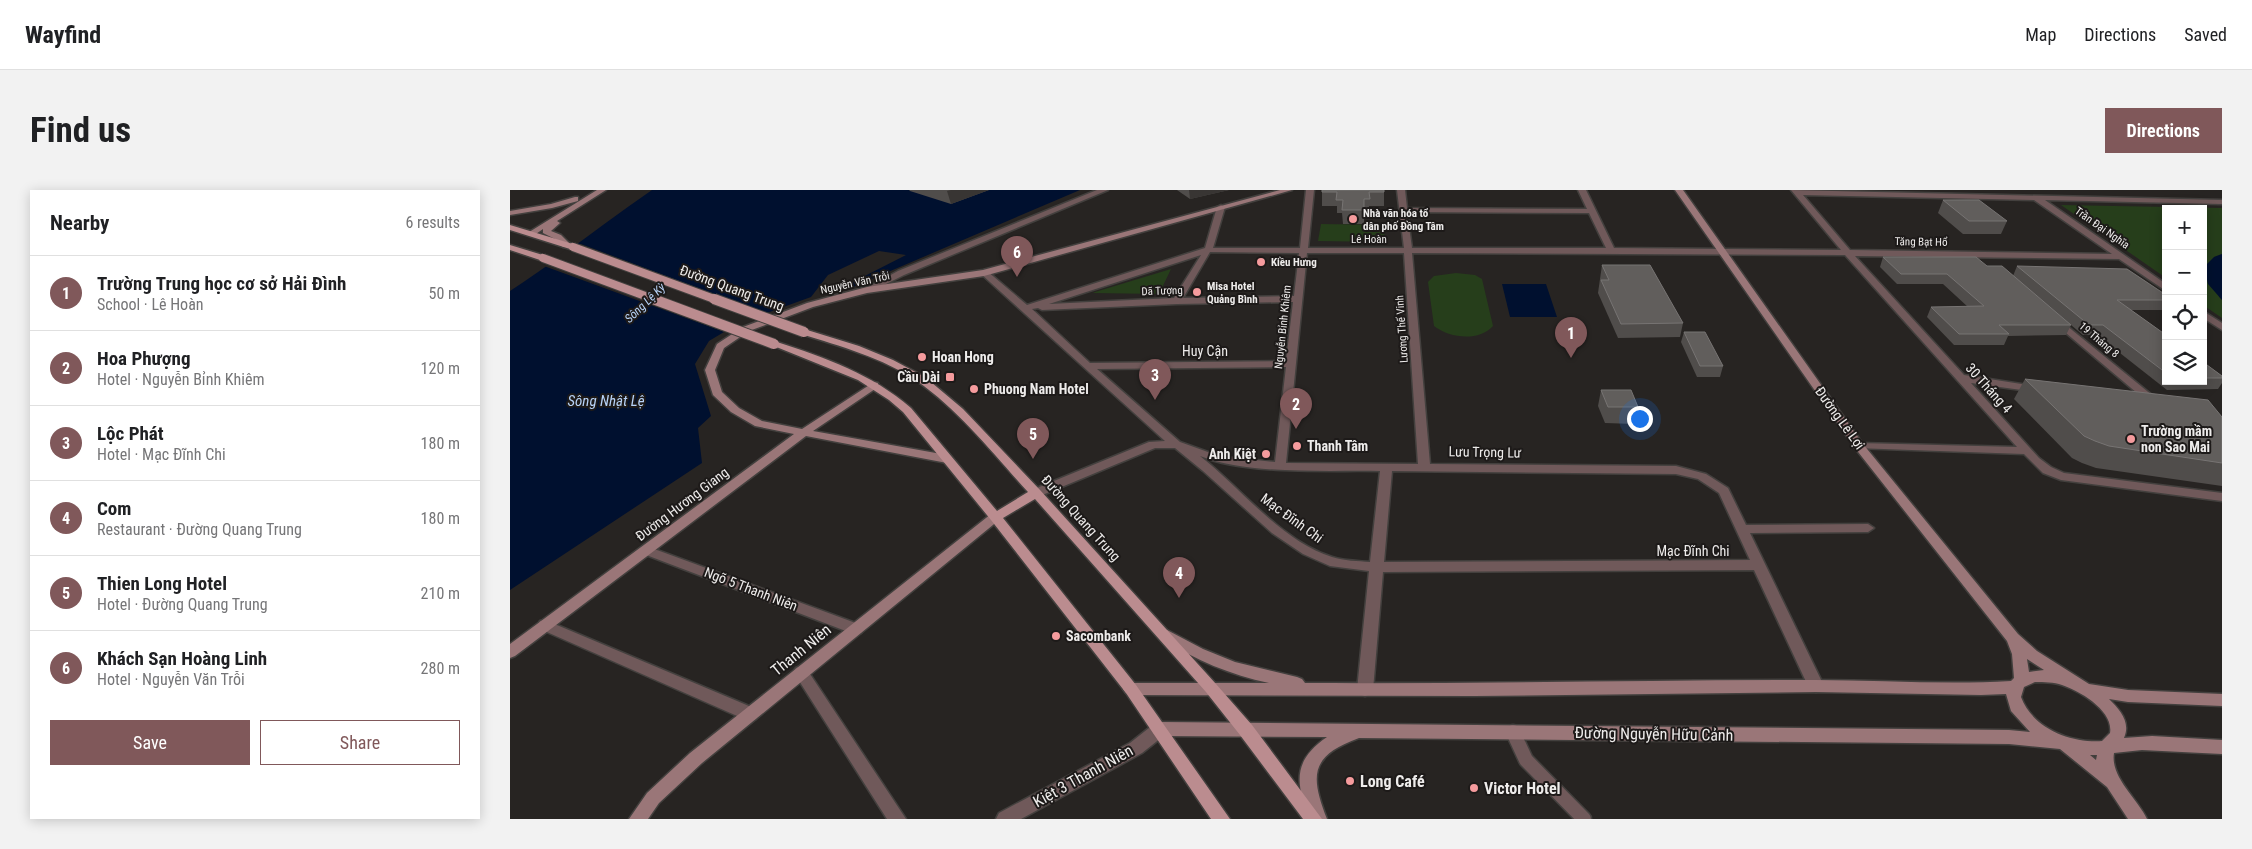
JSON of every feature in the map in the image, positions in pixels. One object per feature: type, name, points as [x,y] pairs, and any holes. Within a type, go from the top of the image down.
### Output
[{"type":"main road","points":[[510,246],[590,190]]},
{"type":"main road","points":[[510,238],[526,233],[602,190]]},
{"type":"main road","name":"Nguyễn Văn Trỗi","points":[[947,459],[758,424],[735,410],[717,393],[710,370],[720,346],[746,329],[788,312],[867,290],[984,274],[1288,190]]},
{"type":"main road","name":"Đường Lê Lợi","points":[[1679,190],[1859,446],[2013,638],[2032,654],[2106,705],[2116,718],[2119,730],[2116,740],[2107,746]]},
{"type":"main road","points":[[510,213],[552,206],[575,199]]},
{"type":"main road","points":[[569,246],[546,231],[587,199]]},
{"type":"main road","name":"Đường Quang Trung","points":[[510,227],[569,246],[804,332],[855,348],[889,362],[921,379],[959,411],[1162,632],[1246,730],[1313,819]]},
{"type":"main road","points":[[510,246],[774,344],[828,362],[891,395],[907,410],[995,517],[1131,688],[1221,819]]},
{"type":"main road","name":"Đường Hương Giang","points":[[510,652],[804,432],[874,385]]},
{"type":"main road","points":[[995,517],[1036,493]]},
{"type":"main road","name":"Thanh Niên","points":[[638,819],[653,798],[696,758],[995,517]]},
{"type":"main road","points":[[1162,632],[1208,658],[1245,672],[1302,684],[1347,690]]},
{"type":"main road","name":"Đường Lê Lợi","points":[[2013,638],[2020,654],[2018,683],[2013,696],[2017,707],[2026,719],[2039,730],[2062,742]]},
{"type":"main road","points":[[1131,688],[1365,690],[1816,686],[1981,690],[2018,683],[2030,676],[2044,675],[2080,686],[2128,696],[2222,700]]},
{"type":"main road","name":"Đường Nguyễn Hữu Cảnh","points":[[1160,729],[2009,737],[2062,742]]},
{"type":"main road","points":[[1318,819],[1308,783],[1308,771],[1312,761],[1332,743],[1362,730]]},
{"type":"main road","points":[[2062,742],[2092,749],[2141,743],[2222,747]]},
{"type":"main road","points":[[2062,742],[2118,789]]},
{"type":"main road","points":[[2107,746],[2104,762],[2108,774],[2138,819]]},
{"type":"street","points":[[867,290],[901,273],[1009,227],[1104,190]]},
{"type":"street","name":"Nguyễn Bỉnh Khiêm","points":[[1280,466],[1310,190]]},
{"type":"street","name":"Lương Thế Vinh","points":[[1401,190],[1408,250],[1424,466]]},
{"type":"street","points":[[1582,190],[1611,250]]},
{"type":"street","name":"Trần Đại Nghĩa","points":[[2024,190],[2162,285]]},
{"type":"street","points":[[1796,192],[2222,202]]},
{"type":"street","name":"30 Tháng 4","points":[[1796,192],[1847,252],[2046,470],[2061,476],[2222,497]]},
{"type":"street","points":[[1177,301],[1207,250],[1221,207]]},
{"type":"street","points":[[1403,210],[1592,210]]},
{"type":"street","name":"Lê Hoàn","points":[[1026,308],[1207,250],[1721,250]]},
{"type":"street","name":"Tăng Bạt Hổ","points":[[1721,250],[2121,257]]},
{"type":"street","points":[[1979,254],[1994,267]]},
{"type":"street","name":"Mạc Đĩnh Chi","points":[[984,274],[1026,308],[1149,422],[1181,445],[1264,519],[1301,547],[1337,563],[1377,567],[1758,565]]},
{"type":"street","name":"Dã Tượng","points":[[1026,308],[1177,301],[1298,299]]},
{"type":"street","name":"19 Tháng 8","points":[[2046,311],[2162,406],[2138,403]]},
{"type":"street","points":[[2207,317],[2222,327]]},
{"type":"street","name":"Huy Cận","points":[[1088,366],[1291,364]]},
{"type":"street","points":[[1961,378],[2050,391]]},
{"type":"street","name":"Lưu Trọng Lư","points":[[1036,493],[1152,444],[1181,445],[1217,459],[1280,466],[1676,470],[1698,473],[1712,480],[1724,491],[1816,686]]},
{"type":"street","points":[[1859,446],[2027,451]]},
{"type":"street","points":[[1365,690],[1386,467]]},
{"type":"street","points":[[1741,529],[1868,528]]},
{"type":"street","name":"Ngõ 5 Thanh Niên","points":[[646,550],[856,629]]},
{"type":"street","points":[[545,625],[750,714]]},
{"type":"street","points":[[801,672],[897,819]]},
{"type":"street","name":"Kiệt 3 Thanh Niên","points":[[1005,819],[1136,748],[1160,729]]},
{"type":"lane","points":[[1513,732],[1526,760],[1584,819]]},
{"type":"green space","points":[[2061,205],[2162,207],[2162,275]]},
{"type":"green space","points":[[2207,208],[2222,208],[2222,254],[2214,257],[2219,297],[2222,300],[2222,318],[2207,308]]},
{"type":"green space","points":[[1321,224],[1385,225],[1384,242],[1318,241]]},
{"type":"green space","points":[[1171,269],[1159,294],[1093,293],[1095,292]]},
{"type":"green space","points":[[1456,273],[1475,275],[1482,279],[1493,326],[1487,331],[1472,336],[1464,336],[1448,333],[1434,326],[1428,282],[1434,276]]},
{"type":"water","name":"Sông Nhật Lệ","points":[[652,190],[1080,190],[853,287],[851,283],[906,255],[879,251],[828,275],[811,297],[739,323],[709,341],[695,364],[711,416],[698,428],[702,463],[510,590],[510,291]]},
{"type":"water","points":[[2222,254],[2222,300],[2208,284],[2207,280],[2207,264],[2214,257]]},
{"type":"water","points":[[1502,284],[1546,284],[1557,317],[1510,317]]},
{"type":"pier","points":[[581,244],[770,315],[740,325],[727,333],[544,266],[568,248]]},
{"type":"building","points":[[1322,190],[1384,190],[1384,192],[1369,192],[1370,199],[1364,199],[1364,210],[1342,210],[1343,200],[1336,200],[1337,192],[1322,192]]},
{"type":"building","points":[[1943,200],[1979,200],[2007,221],[1969,221]]},
{"type":"building","points":[[1883,257],[1976,257],[1987,266],[2002,266],[2071,325],[1999,325],[2009,334],[1959,334],[1931,307],[1984,306],[1947,274],[1901,274]]},
{"type":"building","points":[[1602,265],[1650,265],[1683,323],[1621,324],[1601,280],[1609,280]]},
{"type":"building","points":[[2017,266],[2127,269],[2162,292],[2162,300],[2117,300],[2162,332],[2162,370],[2103,325],[2089,325]]},
{"type":"building","points":[[1684,332],[1705,332],[1723,366],[1700,366]]},
{"type":"building","points":[[2207,365],[2222,376],[2222,378],[2207,378]]},
{"type":"building","points":[[2025,379],[2208,400],[2222,417],[2222,463],[2109,446],[2095,441],[2084,436]]},
{"type":"building","points":[[1601,390],[1631,390],[1638,407],[1608,407]]},
{"type":"place","name":"Nhà văn hóa tổ dân phố Đồng Tâm","points":[[1353,219]]},
{"type":"place","name":"Kiều Hưng","points":[[1261,262]]},
{"type":"place","name":"Khách Sạn Hoàng Linh","points":[[1017,277]]},
{"type":"place","name":"Misa Hotel Quảng Bình","points":[[1197,292]]},
{"type":"place","name":"Hoan Hong","points":[[922,357]]},
{"type":"place","name":"Trường Trung học cơ sở Hải Đình","points":[[1571,358]]},
{"type":"place","name":"Cầu Dài","points":[[950,377]]},
{"type":"place","name":"Phuong Nam Hotel","points":[[974,389]]},
{"type":"place","name":"Lộc Phát","points":[[1155,400]]},
{"type":"place","name":"Hoa Phượng","points":[[1296,429]]},
{"type":"place","name":"Trường mầm non Sao Mai","points":[[2131,439]]},
{"type":"place","name":"Thanh Tâm","points":[[1297,446]]},
{"type":"place","name":"Anh Kiệt","points":[[1266,454]]},
{"type":"place","name":"Thien Long Hotel","points":[[1033,459]]},
{"type":"place","name":"Com","points":[[1179,598]]},
{"type":"place","name":"Sacombank","points":[[1056,636]]},
{"type":"place","name":"Long Café","points":[[1350,781]]},
{"type":"place","name":"Victor Hotel","points":[[1474,788]]},
{"type":"water label","name":"Sông Lệ Kỳ","points":[[645,303]]}]
